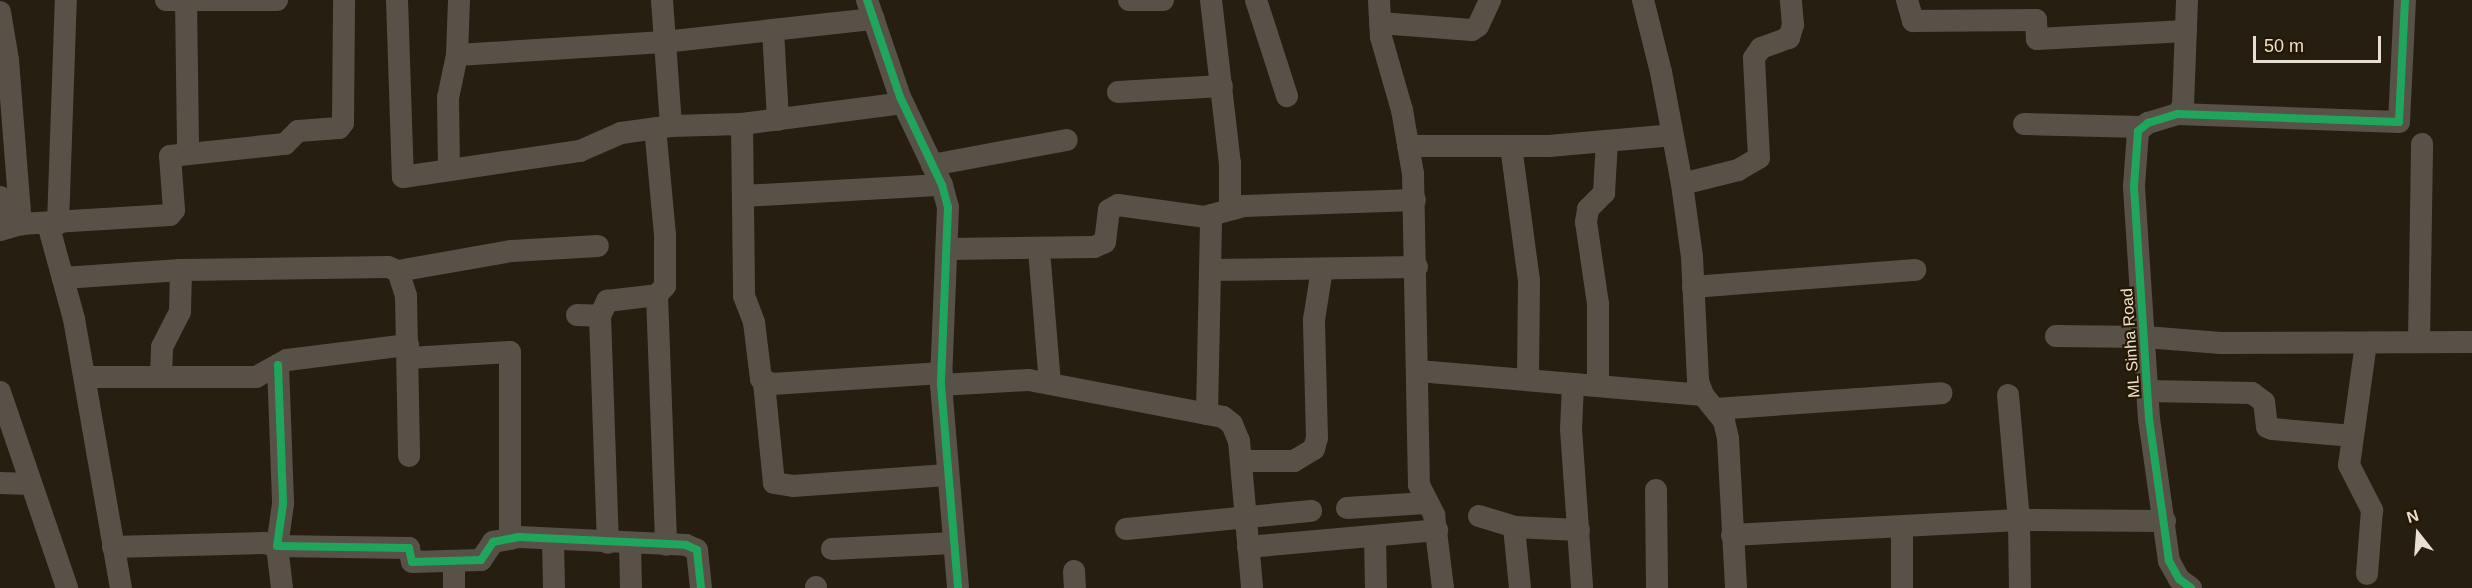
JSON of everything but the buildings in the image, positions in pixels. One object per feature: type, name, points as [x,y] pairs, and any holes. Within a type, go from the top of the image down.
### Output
[{"type":"street","points":[[66,0],[53,224],[85,377],[121,588]]},
{"type":"street","points":[[188,152],[179,0],[277,0]]},
{"type":"street","points":[[10,227],[170,214],[174,210],[170,156],[188,152],[285,144],[298,131],[339,128],[343,123],[344,0]]},
{"type":"street","points":[[398,0],[403,177],[580,151],[601,139],[663,127],[742,124],[903,103]]},
{"type":"street","points":[[449,170],[448,98],[457,55],[459,0]]},
{"type":"street","points":[[662,0],[667,273],[664,286],[657,295],[666,545]]},
{"type":"street","points":[[1129,0],[1163,0]]},
{"type":"street","points":[[1207,414],[1210,270],[1230,163],[1211,0]]},
{"type":"street","points":[[1256,0],[1287,96]]},
{"type":"street","points":[[1379,0],[1380,23],[1408,146],[1415,200],[1419,485],[1434,515],[1443,588]]},
{"type":"street","points":[[1380,23],[1472,30],[1478,26],[1490,0]]},
{"type":"street","points":[[1642,0],[1661,72],[1682,184],[1693,287],[1694,346],[1709,402],[1724,421],[1728,439],[1736,588]]},
{"type":"street","points":[[1682,184],[1738,170],[1759,158],[1754,58],[1761,48],[1789,38],[1793,25],[1791,0]]},
{"type":"street","points":[[1907,0],[1913,21],[2036,20],[2037,39],[2186,31]]},
{"type":"street","points":[[2178,114],[2183,105],[2187,0]]},
{"type":"street","points":[[2024,124],[2141,127],[2178,114],[2399,122],[2405,0]]},
{"type":"street","points":[[457,55],[664,42],[773,30],[871,9],[903,103],[942,185],[948,207],[941,379],[947,475],[958,588]]},
{"type":"street","points":[[0,12],[9,60],[10,227]]},
{"type":"street","points":[[773,30],[778,120]]},
{"type":"street","points":[[1118,92],[1222,86]]},
{"type":"street","points":[[742,124],[744,296],[754,322],[764,383],[774,483],[793,486],[947,475]]},
{"type":"street","name":"ML Sinha Road","points":[[2141,127],[2134,141],[2134,186],[2148,391],[2173,572],[2191,588]]},
{"type":"street","points":[[1408,146],[1511,146],[1663,136]]},
{"type":"street","points":[[932,165],[1067,140]]},
{"type":"street","points":[[1598,386],[1598,304],[1586,222],[1588,209],[1604,193],[1606,141]]},
{"type":"street","points":[[2419,341],[2422,144]]},
{"type":"street","points":[[1511,146],[1529,281],[1528,380]]},
{"type":"street","points":[[743,196],[942,185]]},
{"type":"street","points":[[0,197],[10,227]]},
{"type":"street","points":[[948,249],[1039,250],[1102,245],[1109,210],[1118,205],[1188,216],[1221,211],[1415,200]]},
{"type":"street","points":[[63,278],[180,270],[388,267],[398,271],[502,252],[598,246]]},
{"type":"street","points":[[1039,250],[1050,384]]},
{"type":"street","points":[[1210,270],[1417,267]]},
{"type":"street","points":[[1241,461],[1294,461],[1314,449],[1317,438],[1314,320],[1322,269]]},
{"type":"street","points":[[162,377],[162,347],[180,312],[180,270]]},
{"type":"street","points":[[1693,287],[1915,270]]},
{"type":"street","points":[[398,271],[406,296],[409,456]]},
{"type":"street","points":[[631,588],[619,544],[600,316],[607,301],[657,295]]},
{"type":"street","points":[[577,315],[600,316]]},
{"type":"street","points":[[2056,336],[2145,336],[2221,343],[2472,342]]},
{"type":"street","points":[[2366,342],[2349,465],[2372,510],[2367,574]]},
{"type":"street","points":[[85,377],[256,377],[278,365],[343,351],[510,352],[510,539]]},
{"type":"street","points":[[278,365],[283,504],[277,546],[282,588]]},
{"type":"street","points":[[1418,372],[1598,386],[1709,402],[1941,393]]},
{"type":"street","points":[[764,383],[941,379],[1029,380],[1223,417],[1232,424],[1239,441],[1252,588]]},
{"type":"street","points":[[1573,384],[1571,429],[1582,588]]},
{"type":"street","points":[[2148,391],[2252,393],[2264,402],[2267,427],[2353,436]]},
{"type":"street","points":[[0,392],[29,484],[68,588]]},
{"type":"street","points":[[2008,395],[2019,519],[2020,588]]},
{"type":"street","points":[[0,483],[29,484]]},
{"type":"street","points":[[1656,490],[1657,588]]},
{"type":"street","points":[[1347,508],[1426,503]]},
{"type":"street","points":[[1126,529],[1245,515],[1311,511]]},
{"type":"street","points":[[1479,516],[1515,527],[1579,530]]},
{"type":"street","points":[[1732,535],[1902,529],[2019,519],[2165,521]]},
{"type":"street","points":[[1515,527],[1520,588]]},
{"type":"street","points":[[1902,529],[1902,588]]},
{"type":"street","points":[[1248,547],[1437,530]]},
{"type":"street","points":[[1375,536],[1376,588]]},
{"type":"street","points":[[113,547],[264,543],[277,546],[409,548],[412,562],[481,560],[493,542],[510,539],[619,544],[686,544],[697,550],[701,588]]},
{"type":"street","points":[[553,540],[554,588]]},
{"type":"street","points":[[832,549],[954,543]]},
{"type":"street","points":[[454,561],[454,588]]},
{"type":"cycle path","points":[[867,0],[900,97],[942,185],[948,207],[941,385],[958,588]]},
{"type":"cycle path","points":[[2191,588],[2179,579],[2169,561],[2149,419],[2134,186],[2138,131],[2148,123],[2178,114],[2399,122],[2405,0]]},
{"type":"cycle path","points":[[278,365],[283,504],[277,546],[409,548],[412,562],[481,560],[493,542],[519,537],[686,545],[697,550],[701,588]]}]
